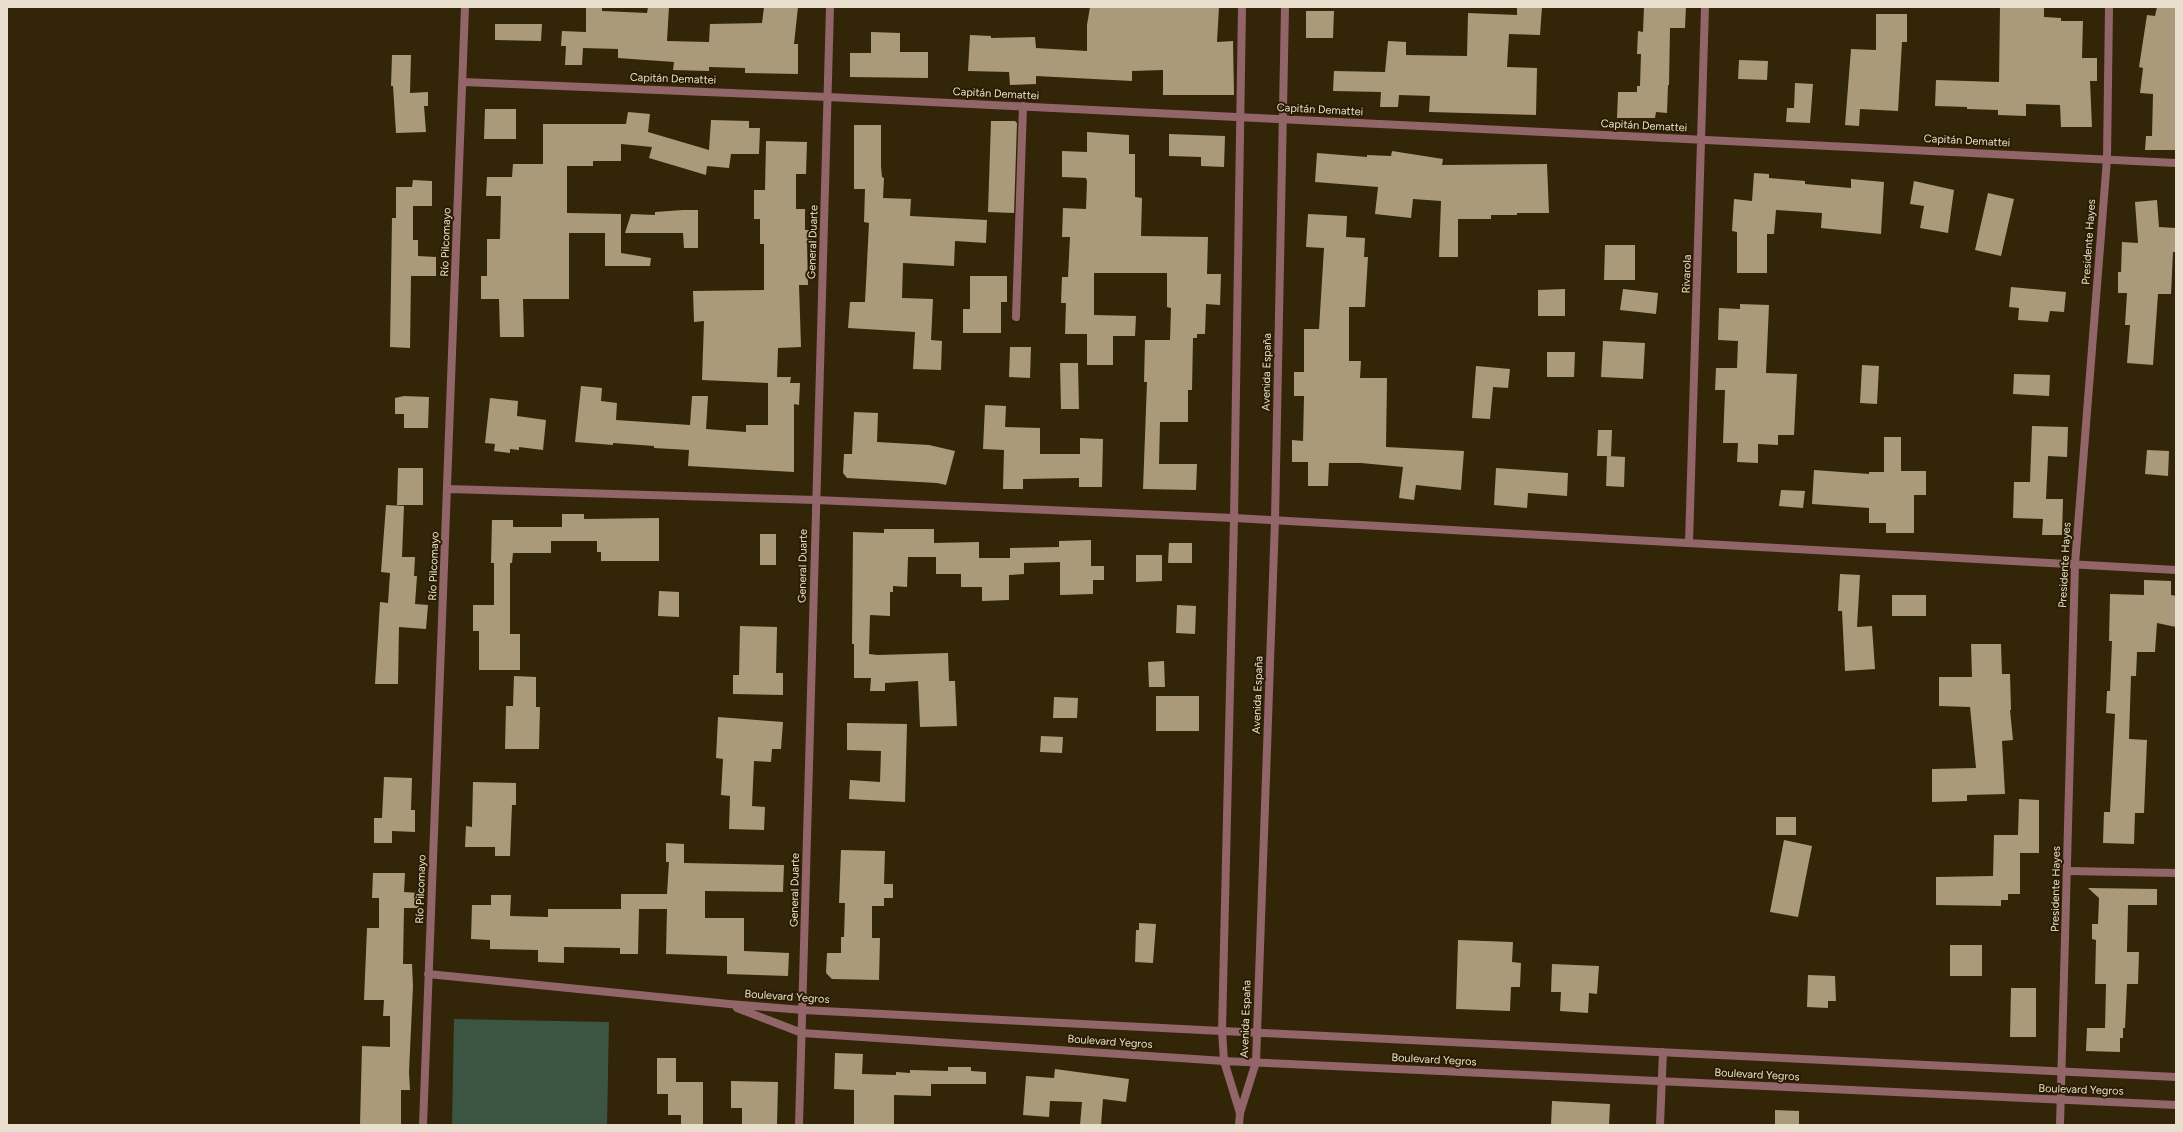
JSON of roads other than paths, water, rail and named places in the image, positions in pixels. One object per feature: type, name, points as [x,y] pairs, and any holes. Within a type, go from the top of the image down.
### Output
[{"type":"street","name":"Río Pilcomayo","points":[[423,1125],[465,7]]},
{"type":"street","name":"General Duarte","points":[[799,1125],[830,7]]},
{"type":"street","name":"Avenida España","points":[[1240,1113],[1224,1061],[1222,1031],[1234,518],[1242,7]]},
{"type":"street","name":"Avenida España","points":[[1240,1113],[1256,1062],[1275,520],[1285,7]]},
{"type":"street","name":"Rivarola","points":[[1688,542],[1702,140],[1705,7]]},
{"type":"street","name":"Presidente Hayes","points":[[2060,1125],[2063,1072],[2075,564],[2107,159],[2109,7]]},
{"type":"street","name":"Capitán Demattei","points":[[463,82],[1023,106],[2176,163]]},
{"type":"street","points":[[1016,317],[1023,106]]},
{"type":"street","points":[[448,489],[816,500],[1234,518],[2176,570]]},
{"type":"street","points":[[2068,871],[2176,873]]},
{"type":"street","points":[[428,974],[729,1004]]},
{"type":"street","name":"Boulevard Yegros","points":[[729,1004],[803,1010],[2176,1077]]},
{"type":"street","name":"Boulevard Yegros","points":[[729,1004],[802,1033],[1224,1061],[2176,1105]]},
{"type":"street","points":[[1660,1125],[1663,1052]]},
{"type":"street","points":[[1239,1125],[1240,1113]]}]
